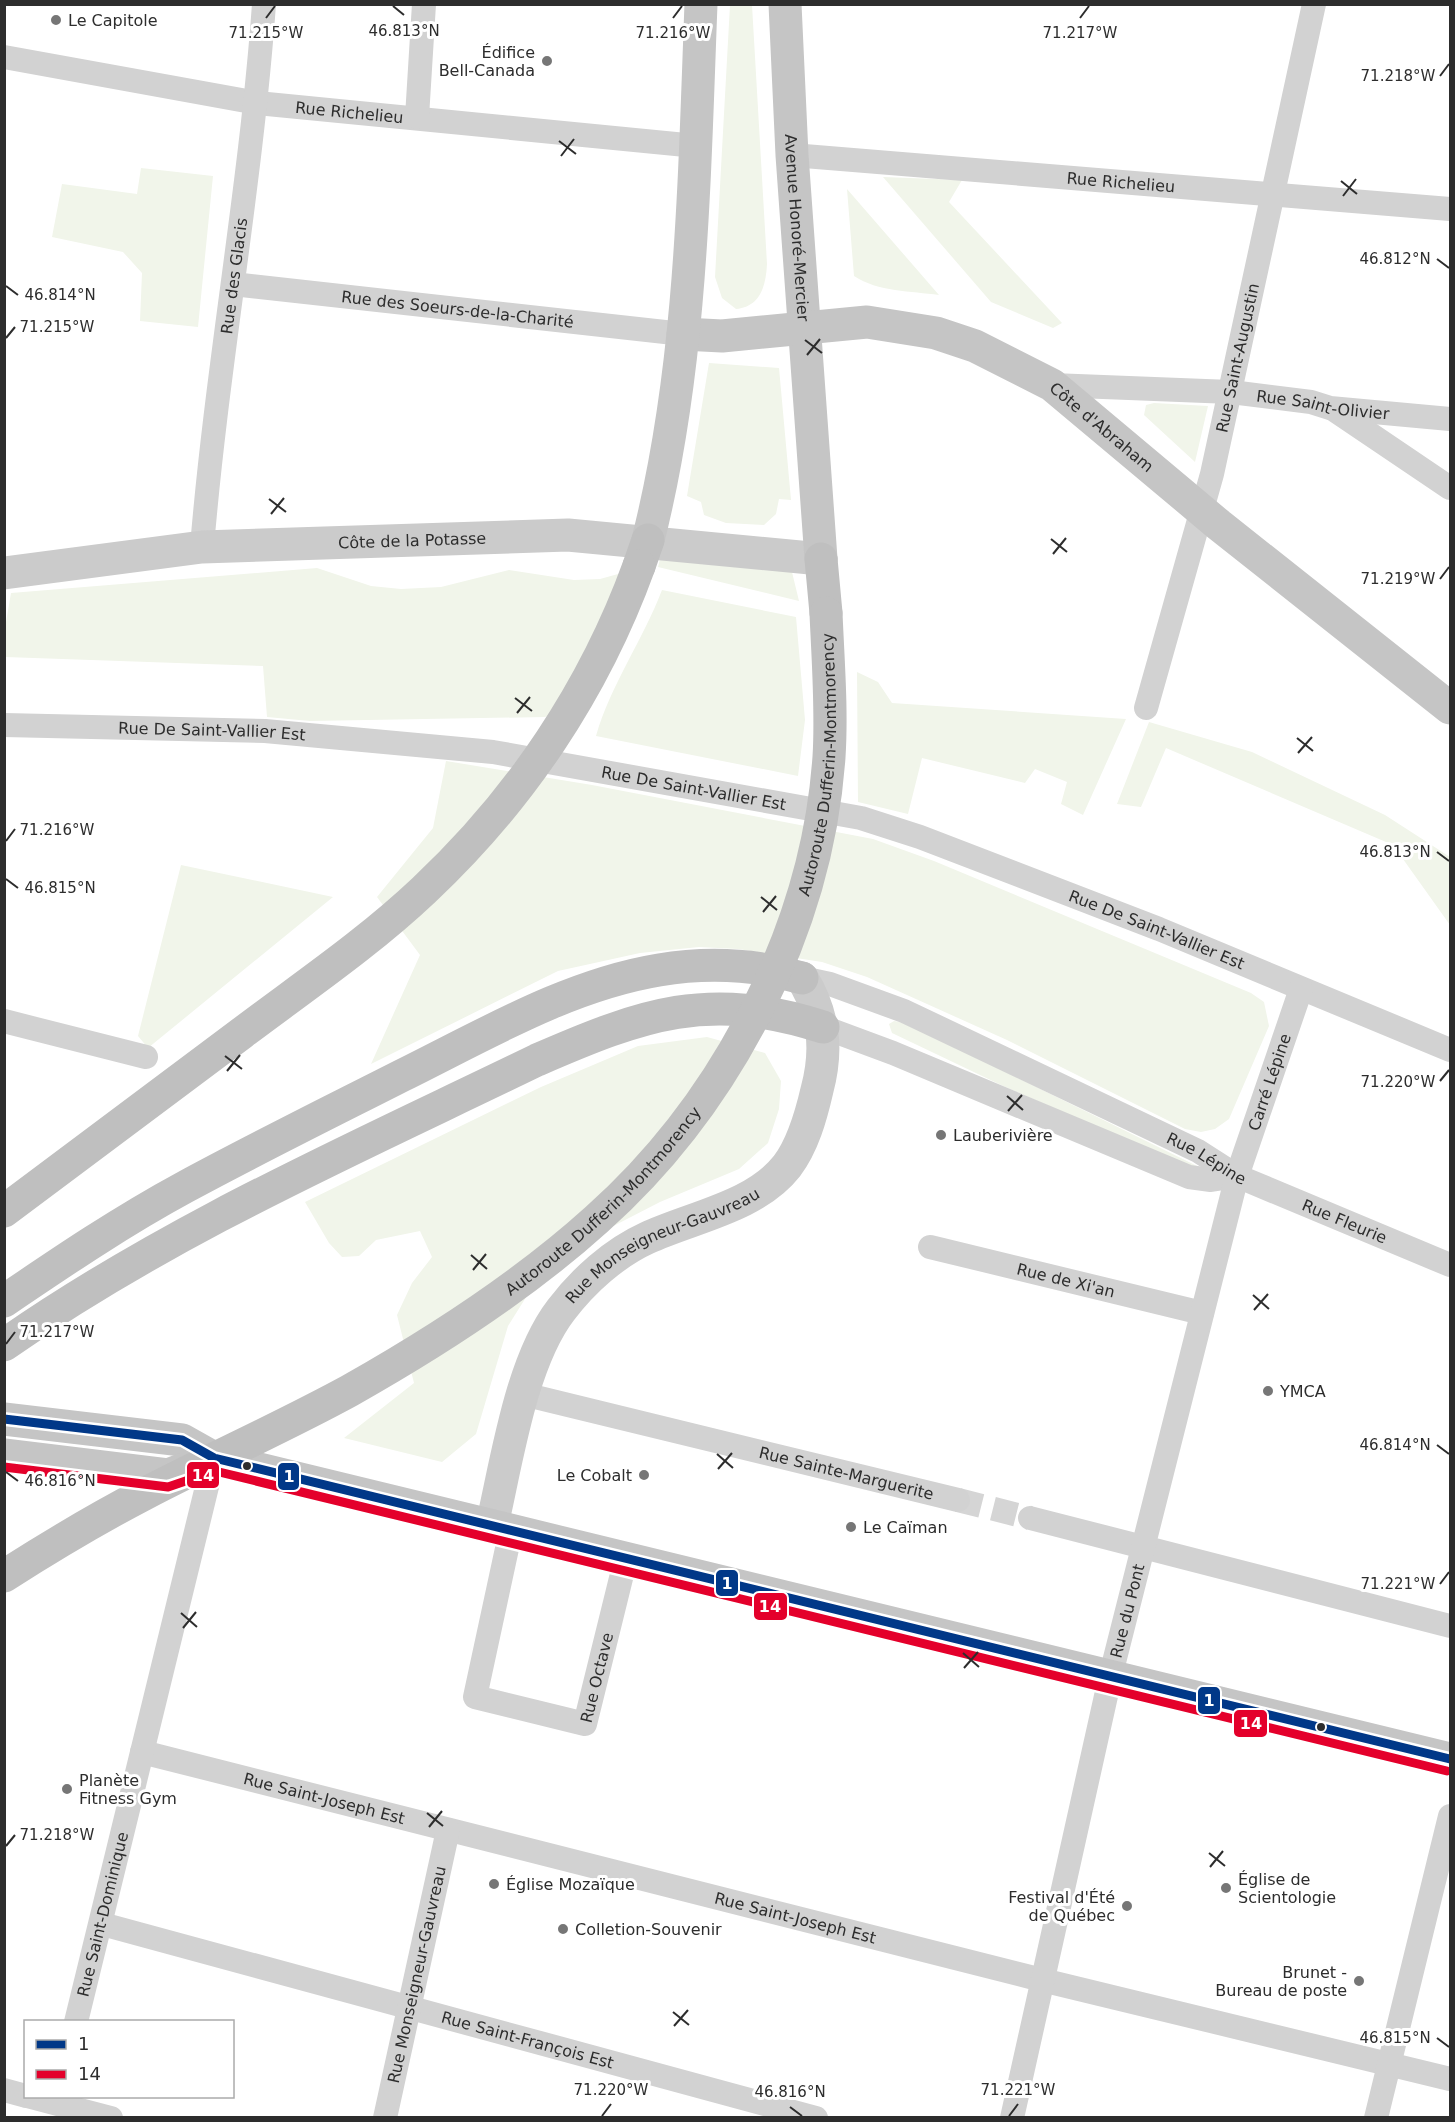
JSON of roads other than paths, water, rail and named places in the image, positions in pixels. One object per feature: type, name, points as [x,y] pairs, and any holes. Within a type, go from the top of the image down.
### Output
[{"type":"highway","points":[[4,1210],[356,948],[423,891],[469,845],[527,777],[565,722],[627,599],[643,553]]},
{"type":"highway","name":"Autoroute Dufferin-Montmorency","points":[[4,1576],[88,1524],[347,1392],[453,1328],[551,1257],[599,1218],[677,1133],[724,1070],[752,1019],[783,954],[805,891],[829,759],[830,691],[821,558]]},
{"type":"highway","points":[[4,1301],[106,1233],[174,1193],[506,1024],[562,999],[608,983],[658,970],[708,966],[761,967],[802,978]]},
{"type":"highway","points":[[4,1345],[135,1260],[223,1213],[537,1060],[639,1019],[684,1010],[721,1008],[773,1013],[823,1027]]},
{"type":"main road","points":[[643,553],[662,484],[683,334],[696,146],[700,4]]},
{"type":"main road","name":"Avenue Honoré-Mercier","points":[[785,4],[792,155],[821,558]]},
{"type":"main road","name":"Côte d'Abraham","points":[[683,334],[722,336],[867,322],[936,333],[975,346],[1052,385],[1202,510],[1450,708]]},
{"type":"main road","points":[[4,1419],[182,1440],[214,1458],[1450,1760]]},
{"type":"main road","points":[[4,1455],[168,1475],[214,1458]]},
{"type":"street","name":"Rue des Glacis","points":[[202,547],[257,103],[264,4]]},
{"type":"street","points":[[417,117],[424,4]]},
{"type":"street","name":"Rue Saint-Augustin","points":[[1146,708],[1202,510],[1231,392],[1314,4]]},
{"type":"street","name":"Rue Richelieu","points":[[4,57],[257,103],[696,146]]},
{"type":"street","name":"Rue Richelieu","points":[[792,155],[1450,209]]},
{"type":"street","name":"Rue des Soeurs-de-la-Charité","points":[[233,284],[683,334]]},
{"type":"street","name":"Rue Saint-Olivier","points":[[1052,385],[1231,392],[1311,402],[1330,408],[1450,419]]},
{"type":"street","points":[[1330,408],[1450,488]]},
{"type":"street","name":"Côte de la Potasse","points":[[4,573],[202,547],[568,535],[643,553],[821,558]]},
{"type":"street","name":"Rue De Saint-Vallier Est","points":[[4,725],[266,731],[435,745],[493,752],[861,818],[920,837],[1075,896],[1450,1050]]},
{"type":"street","name":"Rue Monseigneur-Gauvreau","points":[[475,1697],[524,1394],[534,1358],[555,1319],[600,1269],[646,1238],[749,1195],[771,1182],[787,1166],[803,1137],[820,1080],[824,1052],[823,1027],[815,1001],[802,978]]},
{"type":"street","name":"Rue Lépine","points":[[802,978],[830,984],[904,1011],[1198,1150],[1237,1176]]},
{"type":"street","name":"Carré Lépine","points":[[1237,1176],[1301,989]]},
{"type":"street","points":[[4,1021],[146,1057]]},
{"type":"street","name":"Rue Lépine","points":[[823,1027],[883,1049],[1190,1177],[1211,1180],[1237,1176]]},
{"type":"street","name":"Rue Fleurie","points":[[1237,1176],[1450,1265]]},
{"type":"street","name":"Rue du Pont","points":[[1012,2118],[1110,1678],[1237,1176]]},
{"type":"street","name":"Rue de Xi'an","points":[[930,1247],[1202,1313]]},
{"type":"street","name":"Rue Sainte-Marguerite","points":[[524,1394],[958,1500]]},
{"type":"street","name":"Rue Saint-Dominique","points":[[77,2020],[102,1924],[214,1458]]},
{"type":"street","points":[[1030,1518],[1450,1626]]},
{"type":"street","name":"Rue Octave","points":[[475,1697],[585,1724],[626,1558]]},
{"type":"street","name":"Rue Saint-Joseph Est","points":[[142,1752],[1042,1980],[1450,2079]]},
{"type":"street","points":[[1376,2118],[1450,1816]]},
{"type":"street","name":"Rue Monseigneur-Gauvreau","points":[[384,2118],[448,1830]]},
{"type":"street","name":"Rue Saint-François Est","points":[[102,1924],[816,2118]]},
{"type":"street","points":[[4,2090],[24,2095]]},
{"type":"street","points":[[32,2098],[54,2106],[111,2118]]},
{"type":"tunnel","points":[[958,1500],[1030,1518]]},
{"type":"place","name":"Le Capitole","points":[[56,20]]},
{"type":"place","name":"Édifice Bell-Canada","points":[[547,61]]},
{"type":"place","name":"Lauberivière","points":[[941,1135]]},
{"type":"place","name":"YMCA","points":[[1268,1391]]},
{"type":"place","name":"Le Cobalt","points":[[644,1475]]},
{"type":"place","name":"Le Caïman","points":[[851,1527]]},
{"type":"place","name":"Planète Fitness Gym","points":[[67,1789]]},
{"type":"place","name":"Église Mozaïque","points":[[494,1884]]},
{"type":"place","name":"Église de Scientologie","points":[[1226,1888]]},
{"type":"place","name":"Festival d'Été de Québec","points":[[1127,1906]]},
{"type":"place","name":"Colletion-Souvenir","points":[[563,1929]]},
{"type":"place","name":"Brunet - Bureau de poste","points":[[1359,1981]]}]
